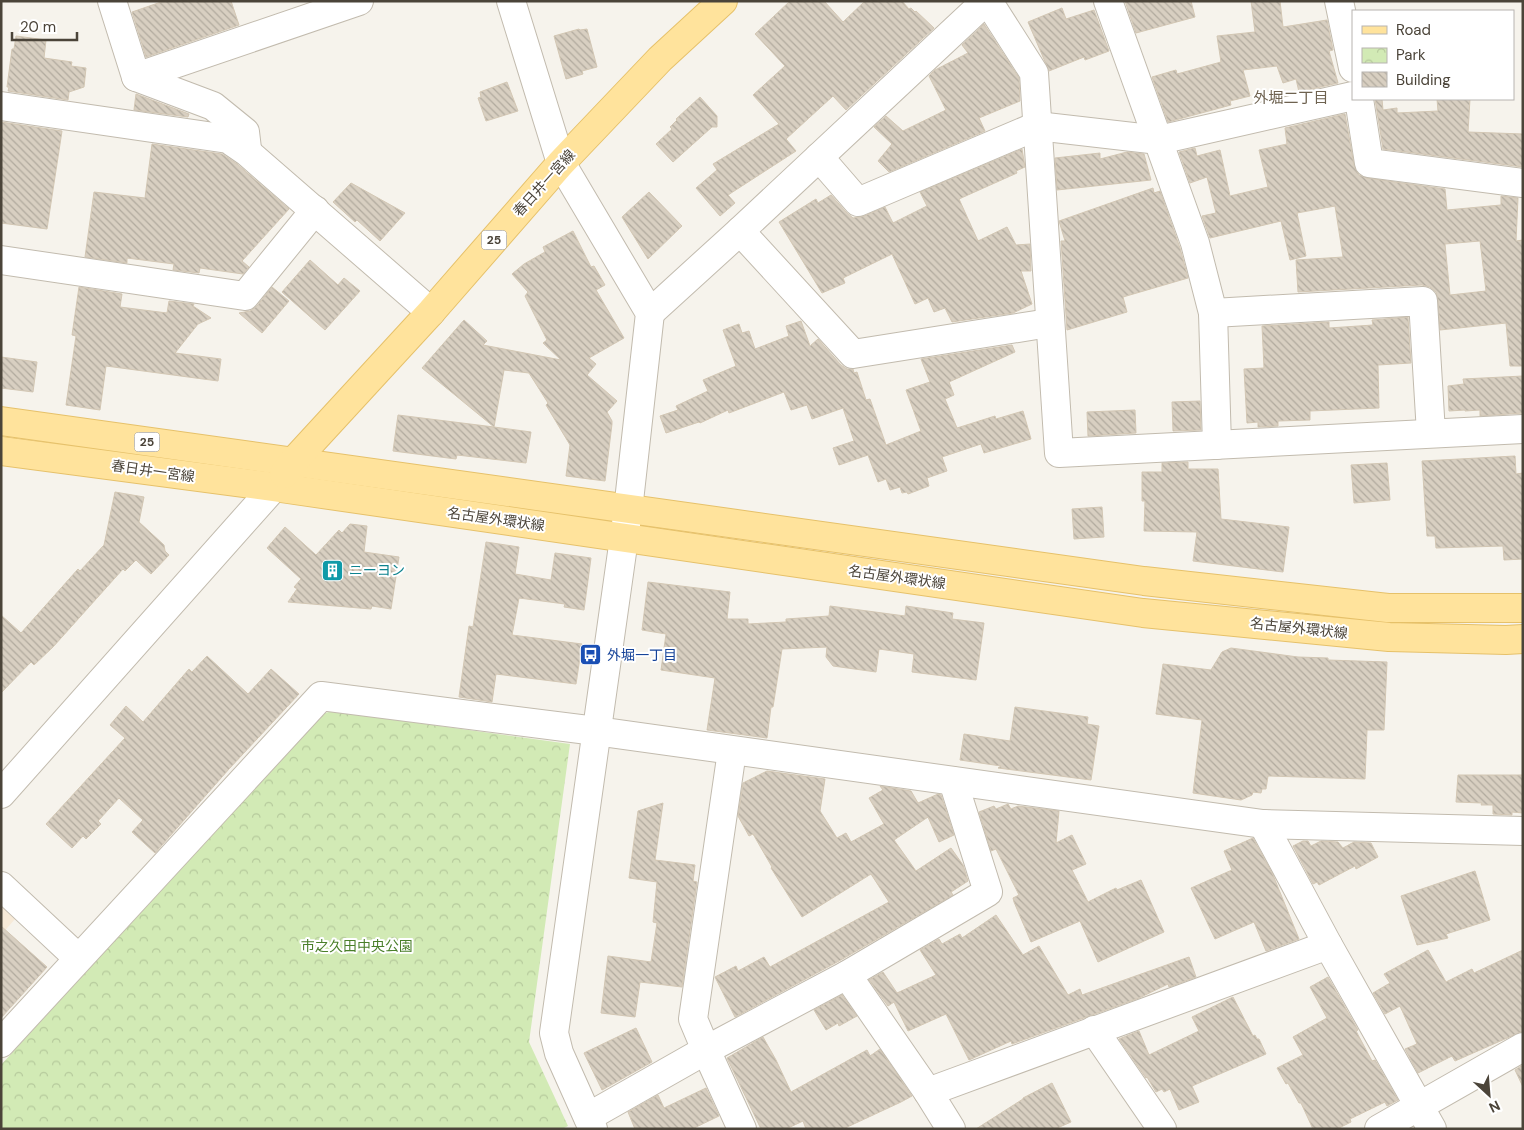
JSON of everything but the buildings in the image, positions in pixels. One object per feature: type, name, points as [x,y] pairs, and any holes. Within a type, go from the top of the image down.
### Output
[{"type":"main road","name":"春日井一宮線","points":[[1,450],[274,487],[293,462],[431,312],[561,163],[660,59],[723,1]]},
{"type":"main road","name":"春日井一宮線","points":[[1,421],[293,462]]},
{"type":"main road","name":"名古屋外環状線","points":[[293,462],[1144,582],[1388,608],[1523,608]]},
{"type":"main road","name":"名古屋外環状線","points":[[274,487],[1142,613],[1389,637],[1523,639]]},
{"type":"street","points":[[112,1],[136,76]]},
{"type":"street","points":[[136,76],[359,1]]},
{"type":"street","points":[[511,1],[561,163],[650,312],[628,510],[554,1033],[559,1053],[591,1123],[706,1050],[847,975],[988,892],[953,781]]},
{"type":"street","points":[[650,312],[740,231],[987,1],[1034,73],[1058,452],[1523,429]]},
{"type":"street","points":[[1108,1],[1195,243],[1213,312],[1217,445]]},
{"type":"street","points":[[1339,1],[1352,63]]},
{"type":"street","points":[[136,76],[213,106],[245,132],[247,152]]},
{"type":"street","points":[[818,157],[858,202],[1036,126],[1159,140],[1352,96]]},
{"type":"street","points":[[1359,100],[1368,163],[1523,183]]},
{"type":"street","points":[[1,106],[228,139],[247,152],[431,312]]},
{"type":"street","points":[[1,260],[246,296],[315,210]]},
{"type":"street","points":[[740,231],[853,354],[1049,322]]},
{"type":"street","points":[[1213,312],[1424,301],[1431,434]]},
{"type":"street","points":[[1,794],[274,487]]},
{"type":"street","points":[[1,1043],[321,696],[596,731],[1263,824],[1523,831]]},
{"type":"street","points":[[732,751],[693,1019],[742,1129]]},
{"type":"street","points":[[1263,824],[1328,945],[1426,1117]]},
{"type":"street","points":[[1,886],[78,958]]},
{"type":"street","points":[[928,1092],[1328,945]]},
{"type":"street","points":[[847,975],[928,1092],[951,1129]]},
{"type":"street","points":[[1094,1030],[1162,1129]]},
{"type":"street","points":[[1379,1129],[1426,1117],[1523,1047]]},
{"type":"shaded area","points":[[1,892],[22,911],[1,935]]},
{"type":"green space","name":"市之久田中央公園","points":[[332,711],[570,744],[529,1042],[568,1126],[562,1129],[1,1129],[1,1065],[319,715]]},
{"type":"place","name":"ニーヨン","points":[[333,570]]},
{"type":"place","name":"外堀一丁目","points":[[591,655]]},
{"type":"district","name":"外堀二丁目","points":[[1291,98]]}]
